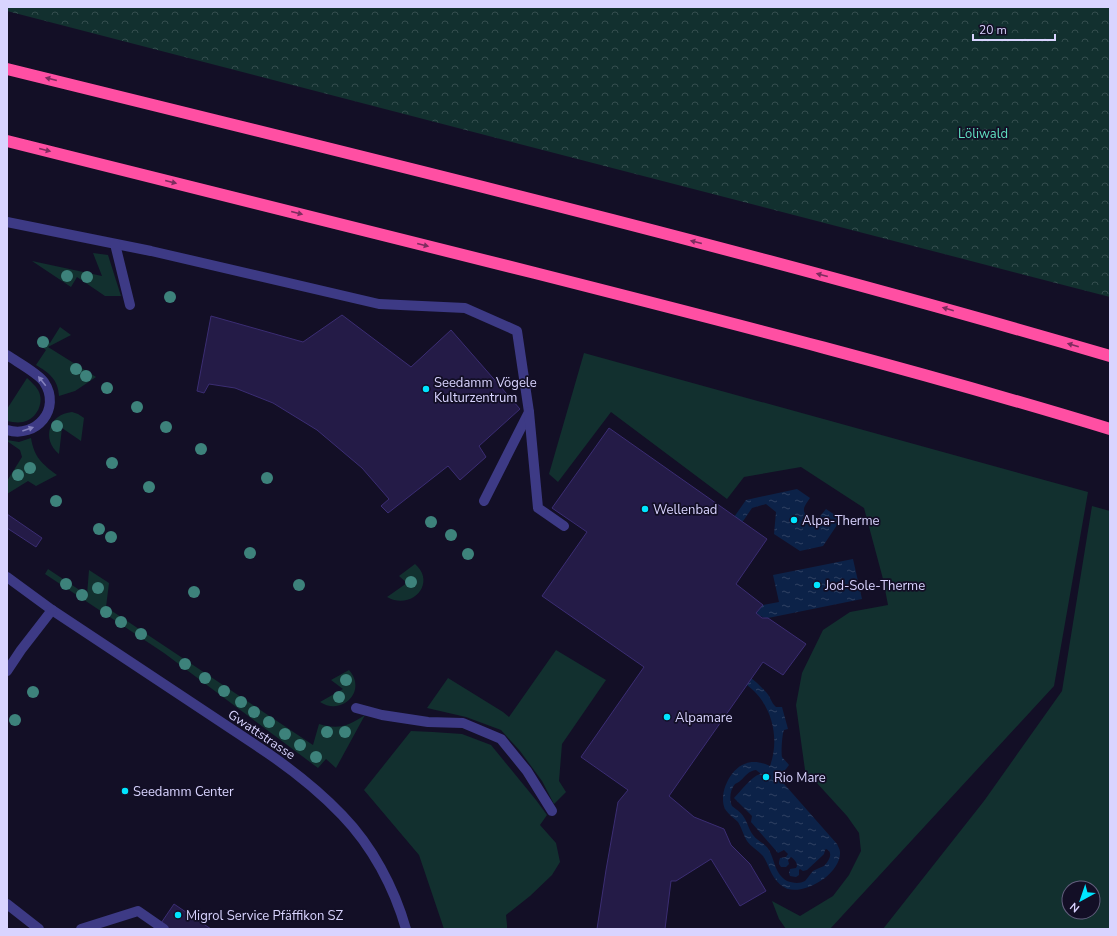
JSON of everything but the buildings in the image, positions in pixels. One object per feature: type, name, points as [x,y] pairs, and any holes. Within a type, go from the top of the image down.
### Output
[{"type":"highway","points":[[7,68],[410,168],[702,243],[907,298],[1110,356]]},
{"type":"highway","points":[[7,141],[763,331],[921,374],[1110,429]]},
{"type":"street","points":[[7,222],[158,253],[379,304],[466,308],[517,331],[529,412],[538,508],[564,526]]},
{"type":"street","points":[[115,244],[130,305]]},
{"type":"street","points":[[7,355],[37,375],[44,382],[50,400],[45,417],[36,426],[28,431],[18,432],[7,430]]},
{"type":"street","points":[[484,501],[529,412]]},
{"type":"street","name":"Gwattstrasse","points":[[7,578],[52,610],[291,769],[329,802],[344,816],[374,857],[385,875],[402,915],[406,929]]},
{"type":"street","points":[[7,671],[21,650],[52,610]]},
{"type":"street","points":[[356,708],[382,715],[428,722],[463,723],[501,739],[527,771],[552,811]]},
{"type":"street","points":[[7,904],[39,929]]},
{"type":"street","points":[[81,929],[138,911],[164,929]]},
{"type":"green space","name":"Löliwald","points":[[7,7],[1110,7],[1110,297],[7,11]]},
{"type":"green space","points":[[93,253],[108,255],[121,296],[105,296],[77,277],[71,287],[32,261],[102,276]]},
{"type":"green space","points":[[60,327],[71,335],[48,347],[96,377],[75,391],[59,396],[55,381],[45,371],[36,365],[46,350],[37,343],[41,337],[50,343]]},
{"type":"green space","points":[[584,353],[1088,492],[1054,686],[830,929],[786,929],[779,919],[772,901],[800,916],[833,896],[849,875],[861,851],[859,833],[847,816],[805,770],[796,705],[802,673],[823,630],[850,612],[888,605],[883,579],[864,508],[801,467],[744,477],[727,499],[611,412],[558,482],[549,474]]},
{"type":"green space","points":[[27,378],[36,387],[40,395],[40,405],[36,414],[23,422],[7,421],[7,409]]},
{"type":"green space","points":[[72,412],[84,418],[81,441],[62,428],[59,454],[53,448],[50,441],[50,428],[58,417]]},
{"type":"green space","points":[[31,438],[34,450],[40,460],[57,475],[36,486],[28,481],[7,494],[7,481],[22,457],[20,450],[7,440],[19,442]]},
{"type":"green space","points":[[1092,506],[1110,511],[1110,929],[883,929],[984,801],[1062,691]]},
{"type":"green space","points":[[415,564],[421,571],[423,579],[419,593],[413,598],[405,600],[396,600],[387,597],[407,583],[399,576]]},
{"type":"green space","points":[[48,569],[87,595],[89,570],[109,583],[106,607],[313,745],[319,724],[338,727],[353,722],[365,715],[336,768],[326,759],[318,768],[164,653],[45,574]]},
{"type":"green space","points":[[556,650],[606,680],[562,744],[559,781],[566,792],[554,804],[542,781],[520,751],[501,730],[466,717],[427,708],[448,678],[509,717]]},
{"type":"green space","points":[[349,670],[354,678],[355,686],[354,693],[350,700],[336,706],[328,706],[320,702],[343,689],[331,680]]},
{"type":"green space","points":[[411,731],[462,734],[491,745],[547,815],[540,825],[556,843],[560,862],[552,875],[530,896],[506,915],[507,929],[444,929],[419,855],[364,790]]},
{"type":"water","name":"Alpa-Therme","points":[[797,489],[810,498],[804,511],[810,519],[817,518],[826,509],[841,519],[823,546],[800,551],[774,534],[776,512],[766,504],[752,508],[726,546],[718,540],[746,500]]},
{"type":"water","name":"Jod-Sole-Therme","points":[[853,559],[862,599],[768,618],[760,616],[755,611],[750,595],[763,605],[779,602],[773,575]]},
{"type":"water","name":"Rio Mare","points":[[735,666],[762,687],[776,707],[782,707],[788,729],[784,730],[783,732],[782,757],[789,765],[778,777],[837,844],[839,849],[839,860],[835,867],[822,880],[813,885],[796,890],[788,889],[780,884],[772,874],[763,856],[749,843],[738,822],[725,809],[723,795],[727,782],[732,774],[740,766],[749,762],[759,762],[770,766],[774,747],[773,727],[761,699],[748,686],[729,674]],"holes":[[[756,770],[760,773],[734,798],[752,816],[751,822],[778,853],[784,850],[788,854],[786,857],[780,858],[779,864],[781,867],[786,867],[789,864],[788,860],[791,857],[797,866],[796,868],[790,869],[789,873],[790,876],[796,877],[799,875],[800,869],[803,871],[807,870],[824,854],[826,849],[830,852],[830,857],[826,864],[813,871],[803,882],[791,882],[783,878],[777,870],[767,848],[755,837],[750,831],[744,817],[732,806],[730,795],[735,784],[751,771]]]},
{"type":"place","name":"Seedamm Vögele Kulturzentrum","points":[[426,389]]},
{"type":"place","name":"Wellenbad","points":[[645,509]]},
{"type":"place","name":"Alpa-Therme","points":[[794,520]]},
{"type":"place","name":"Jod-Sole-Therme","points":[[817,585]]},
{"type":"place","name":"Alpamare","points":[[667,717]]},
{"type":"place","name":"Rio Mare","points":[[766,777]]},
{"type":"place","name":"Seedamm Center","points":[[125,791]]},
{"type":"place","name":"Migrol Service Pfäffikon SZ","points":[[178,915]]}]
